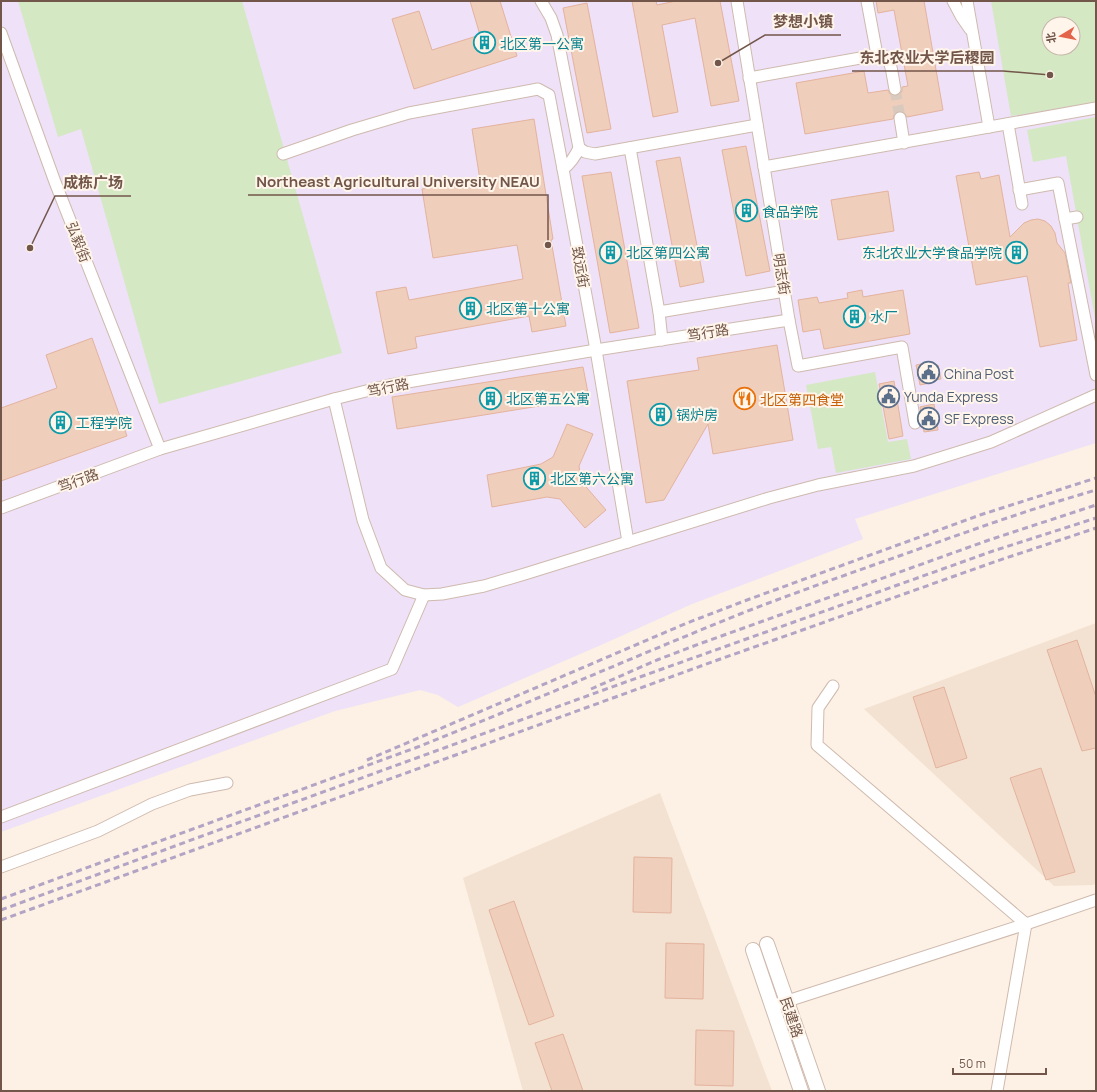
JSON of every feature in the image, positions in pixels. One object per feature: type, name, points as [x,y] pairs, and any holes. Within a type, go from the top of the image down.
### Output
[{"type":"street","points":[[541,1],[551,18],[557,35],[579,148],[576,156],[563,169]]},
{"type":"street","name":"明志街","points":[[737,1],[789,320],[798,366],[902,347],[915,424]]},
{"type":"street","points":[[867,1],[877,55]]},
{"type":"street","points":[[953,1],[972,33]]},
{"type":"street","points":[[967,1],[989,127]]},
{"type":"street","name":"弘毅街","points":[[1,34],[55,182],[160,449]]},
{"type":"street","points":[[749,78],[877,55],[886,56],[889,60],[895,88]]},
{"type":"street","name":"致远街","points":[[283,154],[352,130],[409,113],[538,89],[549,95],[596,350],[628,542]]},
{"type":"street","points":[[764,167],[1096,108]]},
{"type":"street","points":[[900,118],[904,143]]},
{"type":"street","points":[[1008,124],[1022,204]]},
{"type":"street","points":[[579,148],[585,152],[595,154],[757,125]]},
{"type":"street","points":[[630,148],[662,340]]},
{"type":"street","points":[[1019,190],[1058,183],[1096,375]]},
{"type":"street","points":[[1065,219],[1077,217]]},
{"type":"street","points":[[658,312],[785,292]]},
{"type":"street","name":"笃行路","points":[[1,508],[160,449],[334,399],[390,385],[596,350],[789,320]]},
{"type":"street","points":[[334,399],[363,520],[381,568],[405,590],[424,595],[442,594],[484,586],[769,498],[818,485],[914,466],[990,442],[1096,395]]},
{"type":"street","points":[[1,817],[392,669],[424,595]]},
{"type":"street","points":[[833,686],[818,708],[817,745],[1026,924]]},
{"type":"street","points":[[1,867],[98,831],[152,804],[190,790],[226,783]]},
{"type":"street","points":[[772,1006],[1096,900]]},
{"type":"street","points":[[997,1091],[1026,924]]},
{"type":"street","name":"民建路","points":[[767,944],[818,1091]]},
{"type":"street","name":"民建路","points":[[753,950],[802,1091]]},
{"type":"shaded area","points":[[1,1],[1096,1],[1096,443],[855,519],[863,539],[692,604],[458,707],[438,695],[420,690],[335,711],[1,832]]},
{"type":"shaded area","points":[[1096,623],[1096,884],[1054,886],[864,709]]},
{"type":"shaded area","points":[[660,793],[772,1091],[523,1091],[463,878]]},
{"type":"green space","points":[[18,1],[242,1],[342,353],[159,404],[81,129],[58,137]]},
{"type":"green space","points":[[991,1],[1096,1],[1096,102],[1011,116]]},
{"type":"green space","points":[[1096,117],[1096,324],[1066,156],[1033,162],[1027,130]]},
{"type":"green space","points":[[875,372],[888,442],[907,439],[911,459],[836,473],[831,447],[818,449],[806,385]]},
{"type":"building","name":"北区第一公寓","points":[[470,1],[500,1],[517,56],[414,89],[392,19],[419,11],[432,50],[480,35]]},
{"type":"building","points":[[632,1],[656,1],[657,5],[676,1],[720,1],[739,101],[711,106],[695,18],[662,25],[678,112],[653,117]]},
{"type":"building","points":[[876,1],[924,1],[943,110],[907,117],[903,112],[899,111],[894,115],[893,119],[805,134],[796,83],[864,71],[868,93],[888,90],[890,94],[896,96],[902,91],[902,87],[908,86],[894,10],[878,13]]},
{"type":"building","points":[[587,3],[611,129],[587,133],[563,8]]},
{"type":"building","points":[[534,119],[553,239],[551,240],[566,326],[532,332],[529,316],[415,337],[417,348],[388,354],[376,292],[406,287],[409,300],[523,279],[517,245],[433,258],[422,189],[480,180],[472,129]]},
{"type":"building","name":"食品学院","points":[[746,146],[770,271],[746,276],[722,150]]},
{"type":"building","points":[[680,157],[704,282],[680,287],[656,161]]},
{"type":"building","name":"北区第四公寓","points":[[611,172],[639,328],[610,333],[582,176]]},
{"type":"building","name":"东北农业大学食品学院","points":[[979,172],[981,179],[999,175],[1010,237],[1024,223],[1031,220],[1038,219],[1045,221],[1051,226],[1055,233],[1057,243],[1065,253],[1071,283],[1068,283],[1077,340],[1040,347],[1027,276],[976,285],[956,176]]},
{"type":"building","points":[[888,191],[894,231],[838,240],[831,200]]},
{"type":"building","name":"水厂","points":[[862,290],[863,297],[903,290],[910,334],[824,349],[820,329],[803,332],[798,300],[817,297],[819,303],[848,298],[847,293]]},
{"type":"building","name":"工程学院","points":[[92,338],[127,436],[1,481],[1,408],[57,388],[46,355]]},
{"type":"building","points":[[777,345],[793,440],[713,454],[708,424],[664,500],[646,503],[627,381],[699,370],[697,358]]},
{"type":"building","name":"China Post","points":[[926,363],[927,367],[938,365],[941,379],[920,385],[916,365]]},
{"type":"building","name":"北区第五公寓","points":[[583,367],[589,398],[397,429],[392,397]]},
{"type":"building","points":[[894,381],[903,436],[889,439],[879,384]]},
{"type":"building","name":"SF Express","points":[[934,404],[938,430],[924,432],[920,407]]},
{"type":"building","name":"北区第六公寓","points":[[567,424],[593,434],[579,466],[581,481],[606,510],[585,528],[560,499],[547,497],[492,507],[487,475],[541,464],[553,457]]},
{"type":"building","points":[[1077,640],[1096,697],[1096,748],[1082,751],[1047,650]]},
{"type":"building","points":[[944,687],[967,758],[936,768],[913,697]]},
{"type":"building","points":[[1041,768],[1075,872],[1046,880],[1010,778]]},
{"type":"building","points":[[634,857],[672,858],[671,913],[633,912]]},
{"type":"building","points":[[514,901],[554,1016],[529,1025],[489,910]]},
{"type":"building","points":[[666,943],[704,944],[703,999],[665,998]]},
{"type":"building","points":[[696,1030],[734,1031],[733,1086],[695,1085]]},
{"type":"building","points":[[563,1034],[583,1091],[552,1091],[535,1043]]},
{"type":"tunnel","points":[[895,89],[900,118]]},
{"type":"railway","points":[[367,760],[687,623],[980,515],[1096,478]]},
{"type":"railway","points":[[1,899],[415,748],[740,614],[841,576],[998,521],[1096,490]]},
{"type":"railway","points":[[591,689],[657,660],[699,644],[989,540],[1096,505]]},
{"type":"railway","points":[[1,910],[609,688],[993,551],[1096,518]]},
{"type":"railway","points":[[1,920],[712,662],[997,561],[1096,528]]},
{"type":"place","name":"北区第一公寓","points":[[484,43]]},
{"type":"place","name":"梦想小镇","points":[[718,63]]},
{"type":"place","name":"东北农业大学后稷园","points":[[1050,75]]},
{"type":"place","name":"食品学院","points":[[746,211]]},
{"type":"place","name":"Northeast Agricultural University NEAU","points":[[548,245]]},
{"type":"place","name":"成栋广场","points":[[30,248]]},
{"type":"place","name":"北区第四公寓","points":[[611,252]]},
{"type":"place","name":"东北农业大学食品学院","points":[[1017,252]]},
{"type":"place","name":"北区第十公寓","points":[[471,308]]},
{"type":"place","name":"水厂","points":[[854,316]]},
{"type":"place","name":"China Post","points":[[929,373]]},
{"type":"place","name":"Yunda Express","points":[[889,396]]},
{"type":"place","name":"北区第五公寓","points":[[490,398]]},
{"type":"place","name":"北区第四食堂","points":[[745,399]]},
{"type":"place","name":"锅炉房","points":[[661,414]]},
{"type":"place","name":"SF Express","points":[[929,418]]},
{"type":"place","name":"工程学院","points":[[61,422]]},
{"type":"place","name":"北区第六公寓","points":[[534,478]]}]
